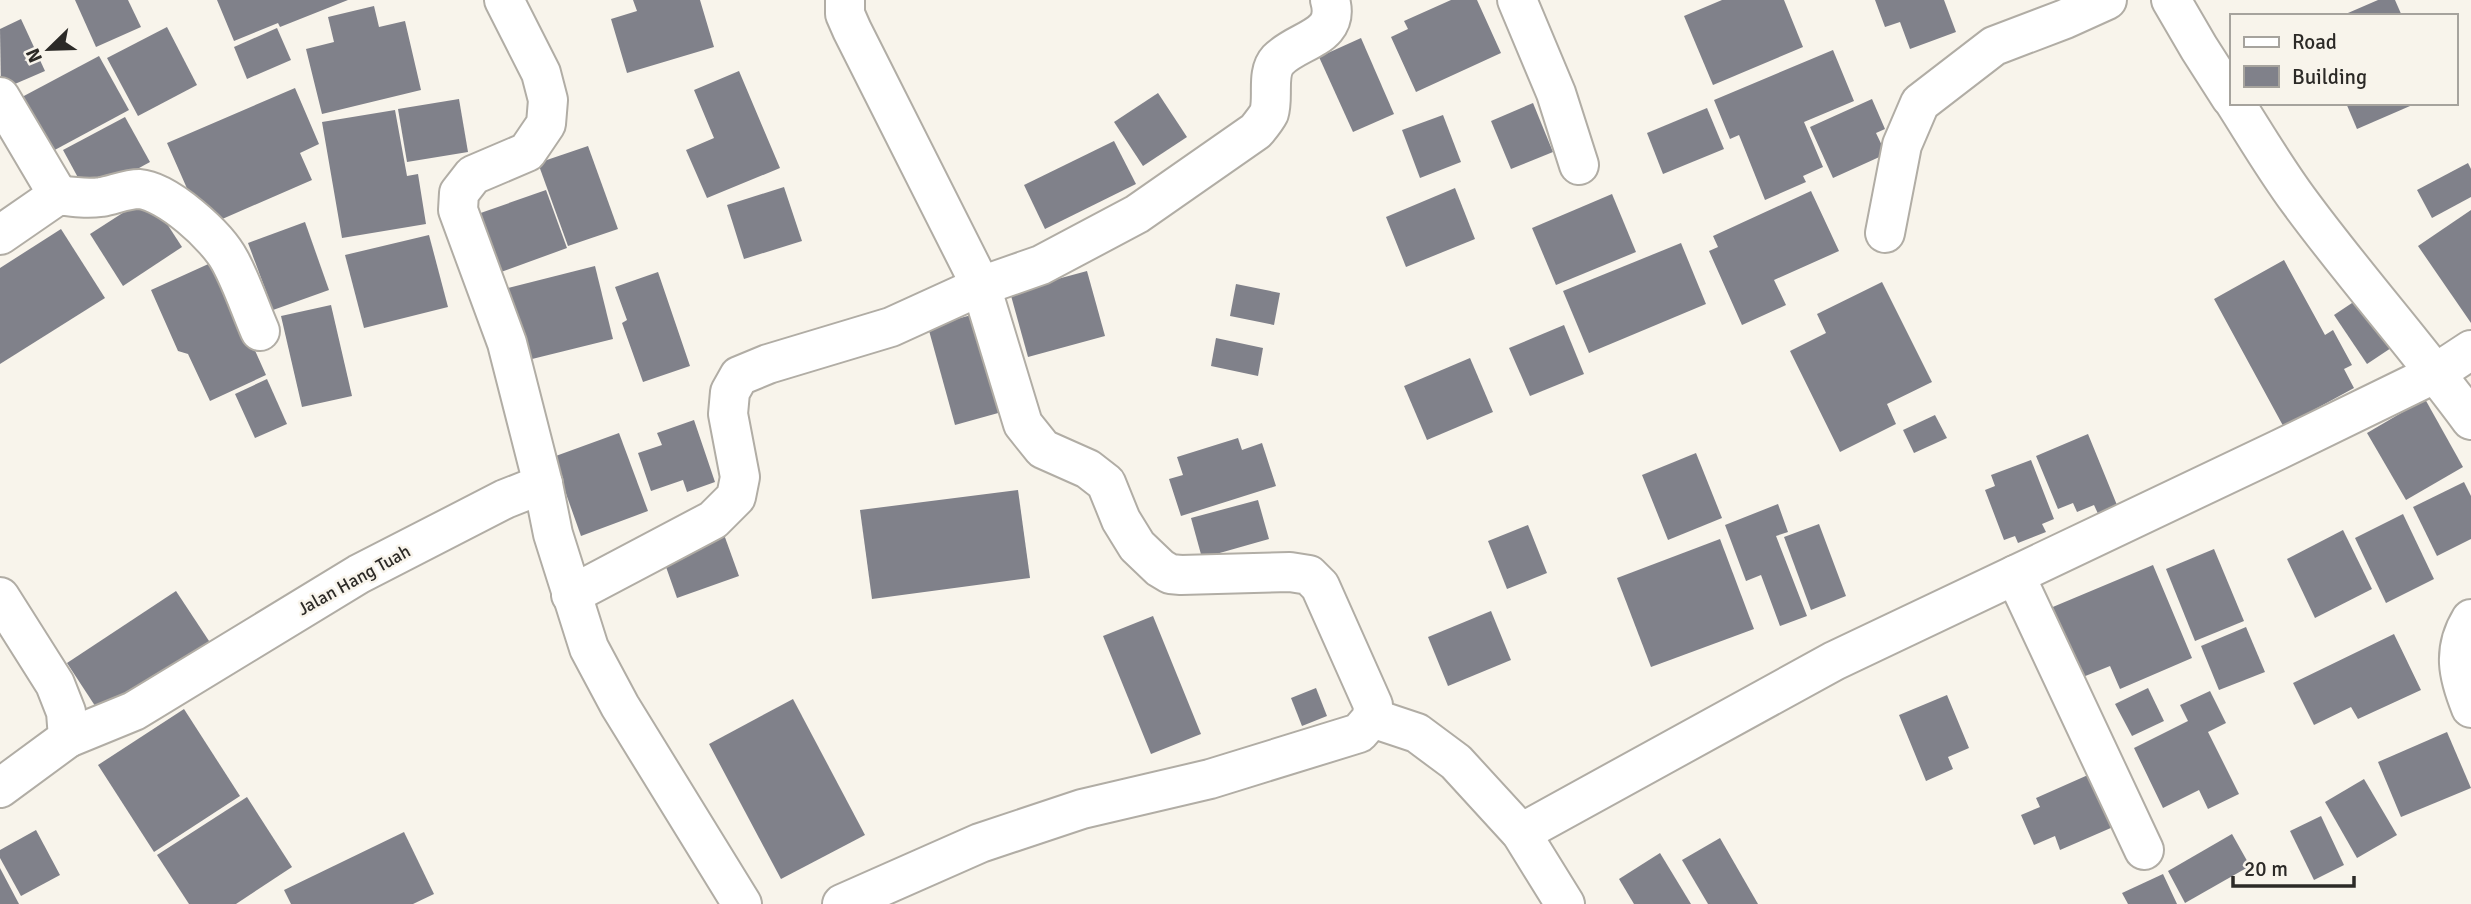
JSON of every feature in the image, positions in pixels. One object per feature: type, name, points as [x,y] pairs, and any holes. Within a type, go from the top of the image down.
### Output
[{"type":"street","points":[[504,0],[541,73],[548,100],[546,124],[527,152],[473,175],[459,193],[458,211],[507,343],[554,534],[589,648],[620,706],[742,904]]},
{"type":"street","points":[[842,904],[980,843],[1082,809],[1210,779],[1359,733],[1372,718],[1373,705],[1320,586],[1309,575],[1290,572],[1170,574],[1137,546],[1121,520],[1106,482],[1088,469],[1042,449],[1023,424],[981,286],[845,14],[845,0]]},
{"type":"street","points":[[571,595],[713,520],[737,497],[740,477],[728,414],[730,392],[739,376],[768,364],[891,327],[981,286],[1041,265],[1137,214],[1256,131],[1268,114],[1274,66],[1280,58],[1323,31],[1331,22],[1334,12],[1331,0]]},
{"type":"street","points":[[1517,0],[1556,93],[1579,165]]},
{"type":"street","points":[[1885,233],[1902,145],[1920,103],[1994,46],[2108,0]]},
{"type":"street","points":[[2171,0],[2230,96]]},
{"type":"street","points":[[0,97],[58,195]]},
{"type":"street","points":[[2236,105],[2298,200],[2471,419]]},
{"type":"street","points":[[0,235],[58,195],[89,198],[137,189],[159,194],[176,204],[217,242],[230,259],[260,331]]},
{"type":"street","points":[[1521,833],[1834,661],[2436,373],[2471,350]]},
{"type":"street","name":"Jalan Hang Tuah","points":[[0,788],[68,738],[134,711],[359,574],[505,499],[543,484]]},
{"type":"street","points":[[2015,575],[2144,850]]},
{"type":"street","points":[[0,597],[55,684],[66,712],[68,738]]},
{"type":"street","points":[[2471,619],[2464,630],[2458,656],[2462,687],[2471,708]]},
{"type":"street","points":[[1372,718],[1417,733],[1456,762],[1521,833],[1565,904]]},
{"type":"building","points":[[75,0],[128,0],[141,27],[96,47]]},
{"type":"building","points":[[217,0],[348,0],[280,27],[278,23],[234,41]]},
{"type":"building","points":[[633,0],[700,0],[714,47],[627,73],[611,19],[637,11]]},
{"type":"building","points":[[1451,0],[1477,0],[1501,53],[1416,92],[1391,37],[1408,29],[1404,21]]},
{"type":"building","points":[[1722,0],[1784,0],[1803,47],[1713,85],[1684,16]]},
{"type":"building","points":[[1875,0],[1944,0],[1956,32],[1910,49],[1900,22],[1885,27]]},
{"type":"building","points":[[2378,0],[2395,0],[2401,14],[2346,14]]},
{"type":"building","points":[[374,6],[379,27],[405,21],[421,90],[322,114],[306,49],[334,42],[328,17]]},
{"type":"building","points":[[21,19],[45,71],[1,90],[0,29]]},
{"type":"building","points":[[167,27],[197,85],[138,116],[107,58]]},
{"type":"building","points":[[277,28],[291,60],[247,79],[234,47]]},
{"type":"building","points":[[1361,38],[1394,114],[1353,132],[1319,57]]},
{"type":"building","points":[[1833,50],[1854,101],[1804,122],[1823,167],[1803,176],[1806,182],[1765,200],[1739,135],[1730,139],[1714,100]]},
{"type":"building","points":[[99,56],[129,110],[51,152],[22,97]]},
{"type":"building","points":[[739,71],[780,168],[707,198],[686,150],[714,138],[694,90]]},
{"type":"building","points":[[295,88],[319,144],[300,153],[312,180],[204,227],[167,143]]},
{"type":"building","points":[[1158,93],[1187,137],[1143,166],[1114,122]]},
{"type":"building","points":[[459,99],[468,152],[407,162],[398,109]]},
{"type":"building","points":[[1872,99],[1885,129],[1876,133],[1886,154],[1833,178],[1810,127]]},
{"type":"building","points":[[1533,103],[1553,152],[1511,169],[1491,121]]},
{"type":"building","points":[[2347,105],[2412,105],[2357,129]]},
{"type":"building","points":[[1707,108],[1724,149],[1663,174],[1647,133]]},
{"type":"building","points":[[395,110],[407,176],[418,174],[426,224],[342,238],[322,122]]},
{"type":"building","points":[[1443,115],[1461,162],[1420,178],[1402,130]]},
{"type":"building","points":[[125,117],[150,162],[88,196],[63,150]]},
{"type":"building","points":[[1114,141],[1136,184],[1045,229],[1024,185]]},
{"type":"building","points":[[588,146],[618,229],[568,246],[538,163]]},
{"type":"building","points":[[2468,163],[2471,169],[2471,197],[2432,218],[2417,190]]},
{"type":"building","points":[[784,187],[802,241],[744,259],[727,205]]},
{"type":"building","points":[[1455,188],[1475,239],[1406,267],[1386,217]]},
{"type":"building","points":[[546,190],[567,248],[493,275],[472,216]]},
{"type":"building","points":[[1811,191],[1839,251],[1774,280],[1786,305],[1742,325],[1709,251],[1718,247],[1713,236]]},
{"type":"building","points":[[1612,194],[1636,252],[1556,285],[1532,228]]},
{"type":"building","points":[[149,196],[182,247],[123,286],[90,234]]},
{"type":"building","points":[[2471,210],[2471,323],[2418,246]]},
{"type":"building","points":[[305,222],[329,290],[273,310],[248,243]]},
{"type":"building","points":[[61,229],[105,298],[0,364],[0,268]]},
{"type":"building","points":[[429,235],[448,307],[364,328],[345,255]]},
{"type":"building","points":[[1681,243],[1706,304],[1589,353],[1563,291]]},
{"type":"building","points":[[2284,260],[2325,335],[2333,330],[2352,365],[2344,369],[2354,388],[2310,412],[2314,419],[2287,433],[2214,299]]},
{"type":"building","points":[[215,261],[266,375],[210,401],[188,354],[178,351],[151,290]]},
{"type":"building","points":[[595,266],[613,339],[524,361],[496,291]]},
{"type":"building","points":[[1087,271],[1105,336],[1028,357],[1010,292]]},
{"type":"building","points":[[658,272],[690,366],[643,382],[622,323],[627,320],[615,287]]},
{"type":"building","points":[[1882,282],[1932,382],[1887,404],[1896,424],[1840,452],[1790,351],[1826,333],[1817,314]]},
{"type":"building","points":[[1236,284],[1280,293],[1274,325],[1230,316]]},
{"type":"building","points":[[2367,293],[2400,342],[2367,364],[2334,315]]},
{"type":"building","points":[[331,305],[352,396],[302,407],[281,316]]},
{"type":"building","points":[[982,312],[1009,410],[955,425],[928,327]]},
{"type":"building","points":[[1564,325],[1584,374],[1530,396],[1509,348]]},
{"type":"building","points":[[1216,338],[1263,348],[1258,376],[1211,366]]},
{"type":"building","points":[[1470,358],[1493,412],[1427,440],[1404,386]]},
{"type":"building","points":[[267,379],[287,424],[255,438],[235,394]]},
{"type":"building","points":[[2425,399],[2463,467],[2406,500],[2367,433]]},
{"type":"building","points":[[1935,415],[1947,438],[1914,453],[1903,430]]},
{"type":"building","points":[[694,420],[715,482],[687,492],[683,480],[651,491],[638,453],[662,445],[657,433]]},
{"type":"building","points":[[619,433],[648,511],[581,536],[553,457]]},
{"type":"building","points":[[2088,434],[2119,510],[2100,518],[2094,505],[2077,512],[2073,503],[2058,509],[2036,456]]},
{"type":"building","points":[[1238,438],[1242,450],[1262,443],[1276,486],[1181,516],[1169,479],[1183,475],[1177,457]]},
{"type":"building","points":[[1696,453],[1722,518],[1668,540],[1642,475]]},
{"type":"building","points":[[2031,460],[2054,519],[2042,524],[2046,532],[2018,543],[2015,536],[2004,540],[1985,490],[1995,486],[1991,475]]},
{"type":"building","points":[[2464,482],[2471,496],[2471,539],[2437,556],[2413,507]]},
{"type":"building","points":[[1018,490],[1030,578],[872,599],[860,510]]},
{"type":"building","points":[[1258,500],[1269,539],[1202,558],[1191,518]]},
{"type":"building","points":[[1778,504],[1788,532],[1776,536],[1807,616],[1780,626],[1761,575],[1746,581],[1725,525]]},
{"type":"building","points":[[2403,514],[2434,579],[2386,603],[2355,538]]},
{"type":"building","points":[[1819,524],[1846,596],[1811,610],[1784,537]]},
{"type":"building","points":[[1528,525],[1547,573],[1507,589],[1488,541]]},
{"type":"building","points":[[722,529],[739,576],[677,598],[660,550]]},
{"type":"building","points":[[2343,530],[2372,589],[2315,618],[2287,559]]},
{"type":"building","points":[[1720,539],[1754,629],[1651,667],[1617,578]]},
{"type":"building","points":[[2214,549],[2244,621],[2195,641],[2166,569]]},
{"type":"building","points":[[2153,565],[2192,658],[2120,689],[2110,666],[2078,679],[2048,609]]},
{"type":"building","points":[[176,591],[213,647],[103,718],[67,663]]},
{"type":"building","points":[[1491,611],[1511,660],[1448,686],[1428,637]]},
{"type":"building","points":[[1153,616],[1201,734],[1151,754],[1103,636]]},
{"type":"building","points":[[2246,627],[2265,672],[2219,690],[2201,646]]},
{"type":"building","points":[[2394,634],[2421,690],[2358,719],[2351,707],[2314,725],[2293,683]]},
{"type":"building","points":[[1316,688],[1327,716],[1302,726],[1291,698]]},
{"type":"building","points":[[2148,688],[2164,721],[2132,736],[2115,704]]},
{"type":"building","points":[[2210,691],[2226,723],[2208,732],[2239,794],[2208,809],[2199,790],[2163,808],[2134,748],[2188,721],[2180,705]]},
{"type":"building","points":[[1947,695],[1969,748],[1948,757],[1953,769],[1926,781],[1899,715]]},
{"type":"building","points":[[793,699],[865,835],[781,879],[709,744]]},
{"type":"building","points":[[184,709],[240,796],[154,852],[98,765]]},
{"type":"building","points":[[2447,732],[2471,788],[2401,817],[2378,762]]},
{"type":"building","points":[[2097,771],[2120,824],[2060,850],[2055,836],[2034,845],[2021,815],[2040,807],[2036,798]]},
{"type":"building","points":[[2364,779],[2397,835],[2357,858],[2325,802]]},
{"type":"building","points":[[247,797],[292,867],[236,904],[189,904],[157,855]]},
{"type":"building","points":[[2321,816],[2344,865],[2314,880],[2290,831]]},
{"type":"building","points":[[36,830],[60,875],[21,896],[0,858],[0,850]]},
{"type":"building","points":[[404,832],[434,894],[413,904],[291,904],[284,890]]},
{"type":"building","points":[[2232,834],[2250,866],[2185,903],[2168,871]]},
{"type":"building","points":[[1720,838],[1758,904],[1708,904],[1682,860]]},
{"type":"building","points":[[1660,853],[1691,904],[1634,904],[1619,879]]},
{"type":"building","points":[[0,868],[19,904],[0,904]]},
{"type":"building","points":[[2163,874],[2177,904],[2128,904],[2122,893]]}]
